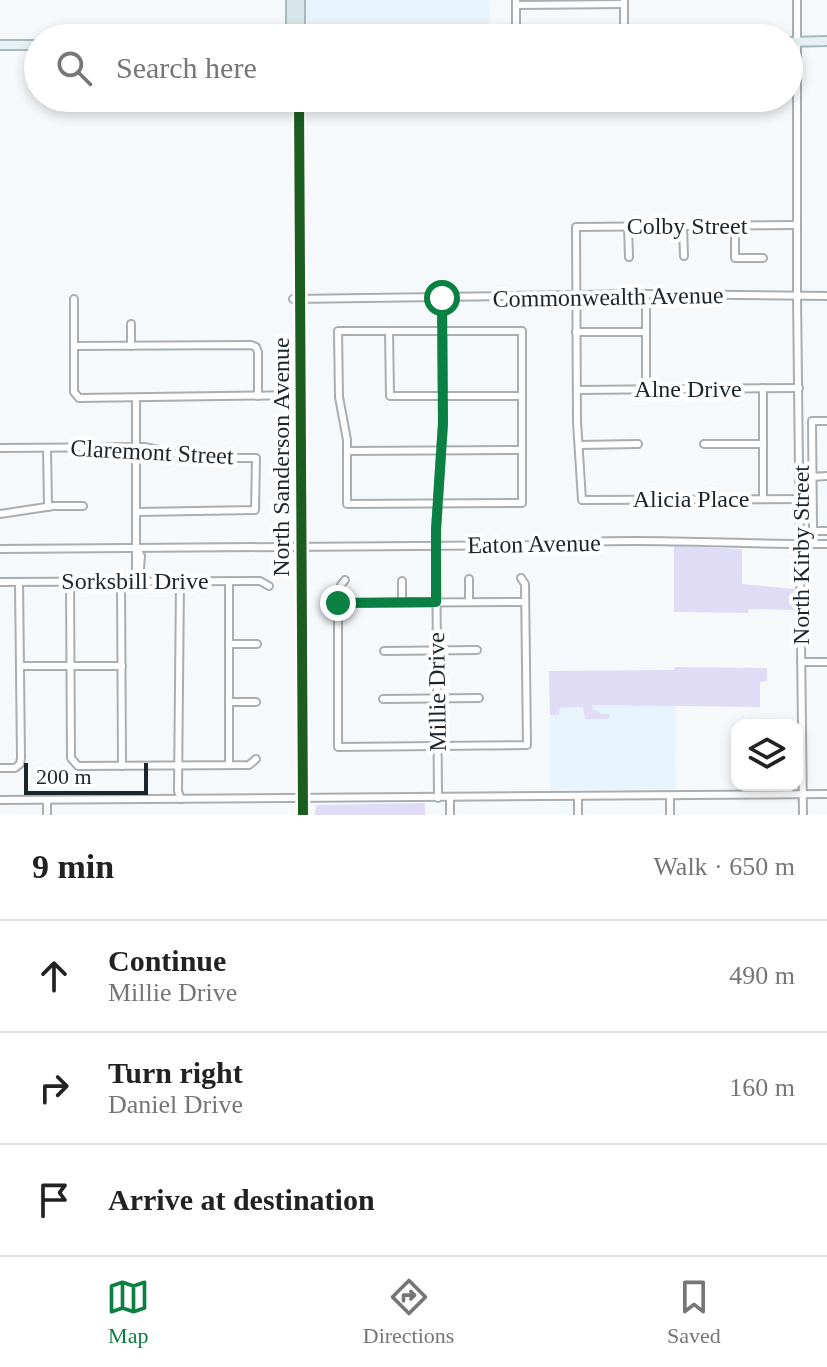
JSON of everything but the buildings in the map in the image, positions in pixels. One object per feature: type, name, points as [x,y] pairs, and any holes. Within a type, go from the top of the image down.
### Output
[{"type":"highway","points":[[292,0],[292,24]]},
{"type":"highway","points":[[299,0],[299,24]]},
{"type":"highway","name":"North Sanderson Avenue","points":[[292,112],[297,299]]},
{"type":"highway","name":"North Sanderson Avenue","points":[[296,815],[299,798],[299,112]]},
{"type":"highway","name":"North Sanderson Avenue","points":[[299,798],[303,815]]},
{"type":"main road","points":[[803,42],[827,41]]},
{"type":"main road","points":[[0,45],[24,45]]},
{"type":"street","name":"North Kirby Street","points":[[795,24],[797,0]]},
{"type":"street","points":[[516,24],[516,3],[624,2],[624,24]]},
{"type":"street","name":"North Kirby Street","points":[[795,112],[803,815]]},
{"type":"street","points":[[735,225],[735,258],[763,258]]},
{"type":"street","name":"Colby Street","points":[[576,295],[576,227],[797,225]]},
{"type":"street","points":[[628,226],[629,257]]},
{"type":"street","points":[[683,226],[684,256]]},
{"type":"street","points":[[646,294],[646,389]]},
{"type":"street","name":"Commonwealth Avenue","points":[[297,299],[646,294],[827,296]]},
{"type":"street","points":[[576,295],[579,445],[638,444]]},
{"type":"street","name":"Millie Drive","points":[[438,798],[436,546],[443,396],[442,298]]},
{"type":"street","points":[[74,299],[75,396],[79,398],[297,395]]},
{"type":"street","points":[[131,324],[131,346]]},
{"type":"street","points":[[338,331],[442,331],[522,331],[522,503],[347,504],[346,427],[339,397],[338,331]]},
{"type":"street","points":[[389,331],[390,396],[522,396]]},
{"type":"street","points":[[576,332],[646,332]]},
{"type":"street","points":[[74,346],[256,347],[258,396]]},
{"type":"street","points":[[763,388],[763,499]]},
{"type":"street","name":"Alne Drive","points":[[577,390],[799,388]]},
{"type":"street","points":[[136,398],[136,573],[139,581]]},
{"type":"street","points":[[827,421],[812,421],[813,531],[827,531]]},
{"type":"street","points":[[704,444],[763,444]]},
{"type":"street","name":"Alicia Place","points":[[579,445],[582,500],[800,499]]},
{"type":"street","name":"Claremont Street","points":[[0,448],[137,447],[159,448],[196,458],[256,458],[255,510],[137,512]]},
{"type":"street","points":[[47,448],[48,507]]},
{"type":"street","points":[[347,451],[522,450]]},
{"type":"street","points":[[800,477],[827,476]]},
{"type":"street","points":[[0,514],[83,506]]},
{"type":"street","name":"Eaton Avenue","points":[[0,549],[677,542],[827,544]]},
{"type":"street","points":[[345,580],[338,603],[338,747],[527,745],[525,584],[521,578]]},
{"type":"street","points":[[469,579],[469,602]]},
{"type":"street","points":[[70,581],[71,758],[74,763],[78,766],[249,765],[256,759]]},
{"type":"street","points":[[121,581],[122,766]]},
{"type":"street","points":[[180,581],[178,791],[181,799]]},
{"type":"street","points":[[229,581],[229,765]]},
{"type":"street","name":"Sorksbill Drive","points":[[0,582],[260,581],[269,586]]},
{"type":"street","points":[[402,581],[402,602]]},
{"type":"street","points":[[0,768],[15,768],[20,764],[19,582]]},
{"type":"street","points":[[338,603],[525,602]]},
{"type":"street","points":[[229,644],[257,644]]},
{"type":"street","points":[[384,651],[477,650]]},
{"type":"street","points":[[801,662],[827,662]]},
{"type":"street","points":[[20,666],[122,666]]},
{"type":"street","points":[[383,699],[479,698]]},
{"type":"street","points":[[229,702],[256,702]]},
{"type":"street","points":[[0,800],[827,794]]},
{"type":"street","points":[[670,796],[670,815]]},
{"type":"street","points":[[578,797],[578,815]]},
{"type":"street","points":[[450,798],[450,815]]},
{"type":"street","points":[[47,800],[47,815]]},
{"type":"shaded area","points":[[306,0],[489,0],[490,24],[307,24]]},
{"type":"shaded area","points":[[674,546],[742,549],[742,584],[795,589],[795,610],[674,612]]},
{"type":"shaded area","points":[[675,667],[767,668],[767,681],[760,682],[760,707],[593,705],[592,710],[610,714],[609,719],[585,719],[583,707],[560,708],[559,715],[550,715],[549,671],[674,670]]},
{"type":"shaded area","points":[[675,670],[676,790],[559,789],[550,792],[549,671]]},
{"type":"shaded area","points":[[425,803],[425,815],[315,815],[316,805]]},
{"type":"cycle path","points":[[299,112],[303,815]]},
{"type":"route","points":[[338,603],[436,602],[436,530],[443,423],[442,298]]}]
